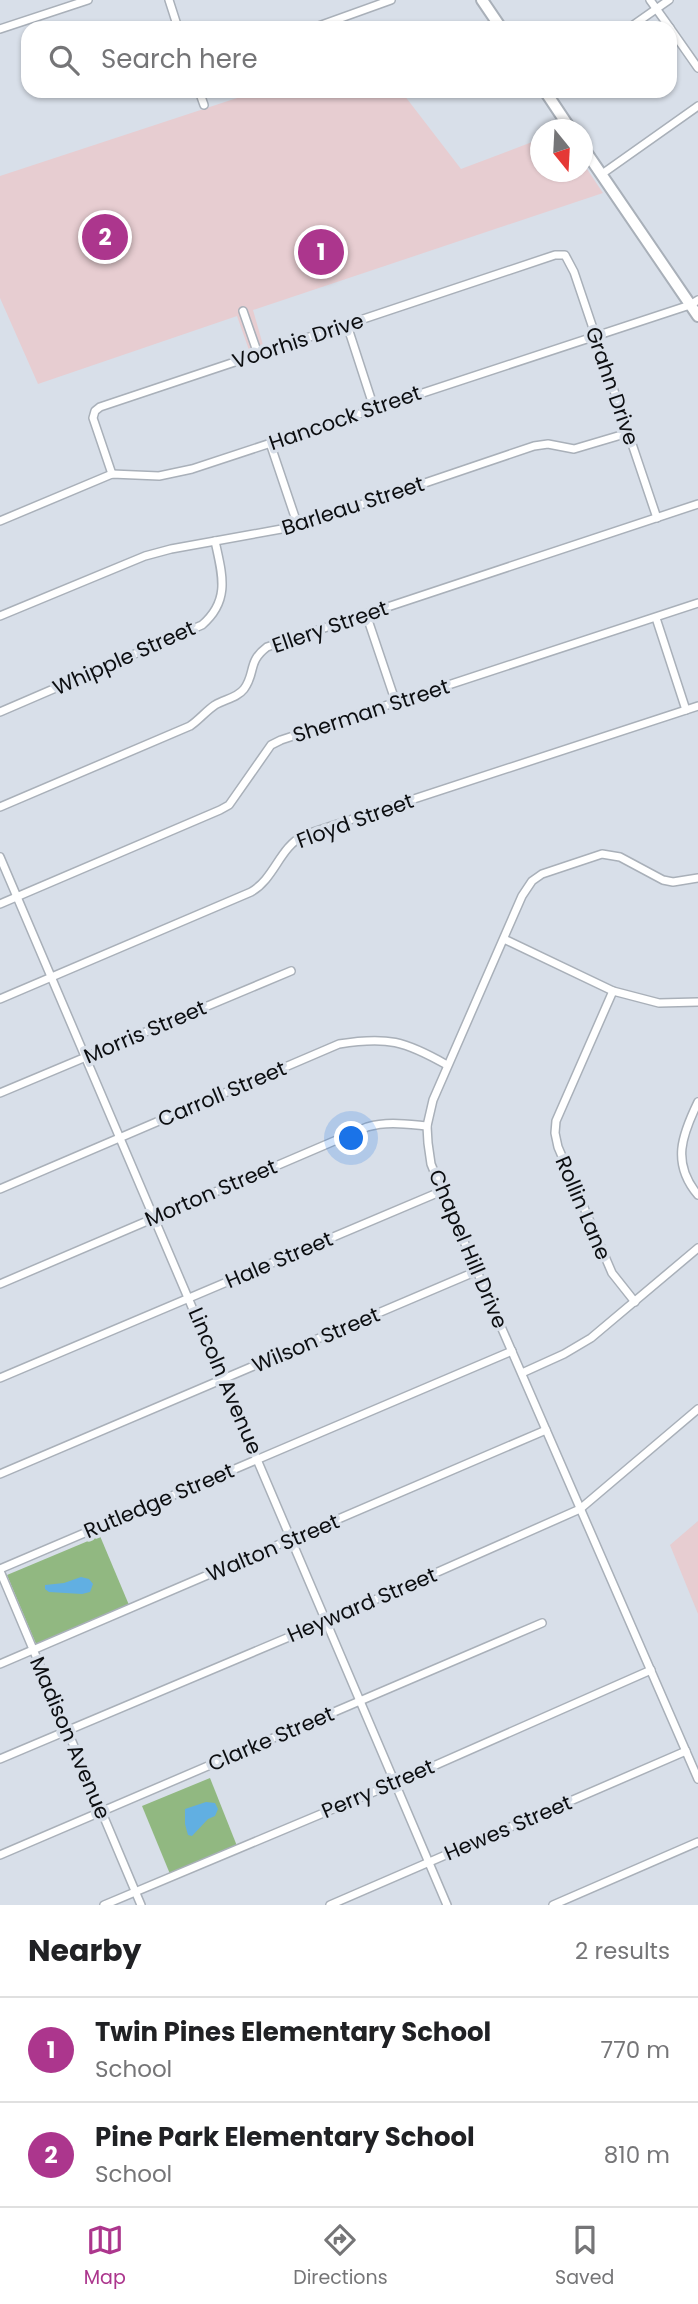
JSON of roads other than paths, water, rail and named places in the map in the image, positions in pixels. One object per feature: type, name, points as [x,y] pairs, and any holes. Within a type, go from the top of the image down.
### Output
[{"type":"main road","points":[[484,1],[497,21]]},
{"type":"main road","points":[[550,98],[564,119]]},
{"type":"main road","points":[[593,161],[694,302],[698,316]]},
{"type":"street","points":[[24,21],[88,0]]},
{"type":"street","points":[[169,0],[176,21]]},
{"type":"street","points":[[332,21],[391,0]]},
{"type":"street","points":[[650,0],[665,21]]},
{"type":"street","points":[[639,21],[669,0]]},
{"type":"street","points":[[0,29],[21,22]]},
{"type":"street","points":[[677,38],[698,68]]},
{"type":"street","points":[[202,98],[204,105]]},
{"type":"street","points":[[602,174],[698,106]]},
{"type":"street","name":"Voorhis Drive","points":[[112,474],[93,418],[100,407],[555,255],[565,255]]},
{"type":"street","name":"Grahn Drive","points":[[565,255],[574,272],[657,518]]},
{"type":"street","name":"Hancock Street","points":[[0,521],[112,474],[174,474],[694,302]]},
{"type":"street","points":[[243,311],[258,354]]},
{"type":"street","points":[[347,325],[374,408]]},
{"type":"street","name":"Barleau Street","points":[[0,616],[145,556],[298,526],[534,446],[548,444],[574,449],[628,432]]},
{"type":"street","points":[[270,443],[298,526]]},
{"type":"street","name":"Ellery Street","points":[[0,807],[190,726],[212,707],[242,691],[258,653],[267,647],[698,503]]},
{"type":"street","name":"Whipple Street","points":[[0,712],[202,625],[217,609],[223,588],[215,541]]},
{"type":"street","name":"Sherman Street","points":[[0,904],[229,805],[271,745],[698,603]]},
{"type":"street","points":[[366,614],[396,703]]},
{"type":"street","points":[[656,618],[687,710]]},
{"type":"street","name":"Floyd Street","points":[[0,999],[261,886],[287,847],[304,835],[698,706]]},
{"type":"street","name":"Chapel Hill Drive","points":[[698,877],[673,882],[663,880],[620,858],[602,855],[542,874],[532,881],[522,896],[447,1065],[433,1100],[427,1126],[431,1164],[442,1191],[698,1779]]},
{"type":"street","name":"Lincoln Avenue","points":[[0,858],[447,1905]]},
{"type":"street","points":[[504,939],[613,991],[659,1003],[698,1002]]},
{"type":"street","name":"Morris Street","points":[[0,1093],[291,971]]},
{"type":"street","name":"Rollin Lane","points":[[613,991],[564,1101],[555,1133],[558,1147],[612,1273],[635,1302]]},
{"type":"street","name":"Carroll Street","points":[[0,1189],[340,1044],[368,1039],[385,1040],[414,1048],[447,1065]]},
{"type":"street","points":[[698,1102],[682,1142],[681,1160],[685,1176],[698,1195]]},
{"type":"street","name":"Morton Street","points":[[0,1284],[367,1127],[398,1123],[427,1126]]},
{"type":"street","name":"Hale Street","points":[[0,1378],[442,1191]]},
{"type":"street","points":[[522,1373],[578,1348],[698,1248]]},
{"type":"street","name":"Wilson Street","points":[[0,1474],[477,1271]]},
{"type":"street","name":"Rutledge Street","points":[[0,1570],[512,1351]]},
{"type":"street","name":"Heyward Street","points":[[0,1759],[327,1621],[580,1509],[698,1409]]},
{"type":"street","name":"Walton Street","points":[[0,1664],[546,1430]]},
{"type":"street","name":"Madison Avenue","points":[[0,1570],[141,1905]]},
{"type":"street","name":"Clarke Street","points":[[0,1855],[542,1623]]},
{"type":"street","name":"Perry Street","points":[[104,1905],[395,1783],[651,1671]]},
{"type":"street","name":"Hewes Street","points":[[330,1905],[686,1751]]},
{"type":"street","points":[[552,1905],[698,1842]]},
{"type":"water","points":[[81,1577],[89,1579],[93,1584],[90,1592],[49,1592],[45,1589],[45,1585],[64,1583]]},
{"type":"water","points":[[206,1802],[215,1803],[218,1809],[215,1816],[208,1819],[192,1836],[188,1835],[185,1809]]},
{"type":"place","name":"Pine Park Elementary School","points":[[105,237]]},
{"type":"place","name":"Twin Pines Elementary School","points":[[321,252]]}]
